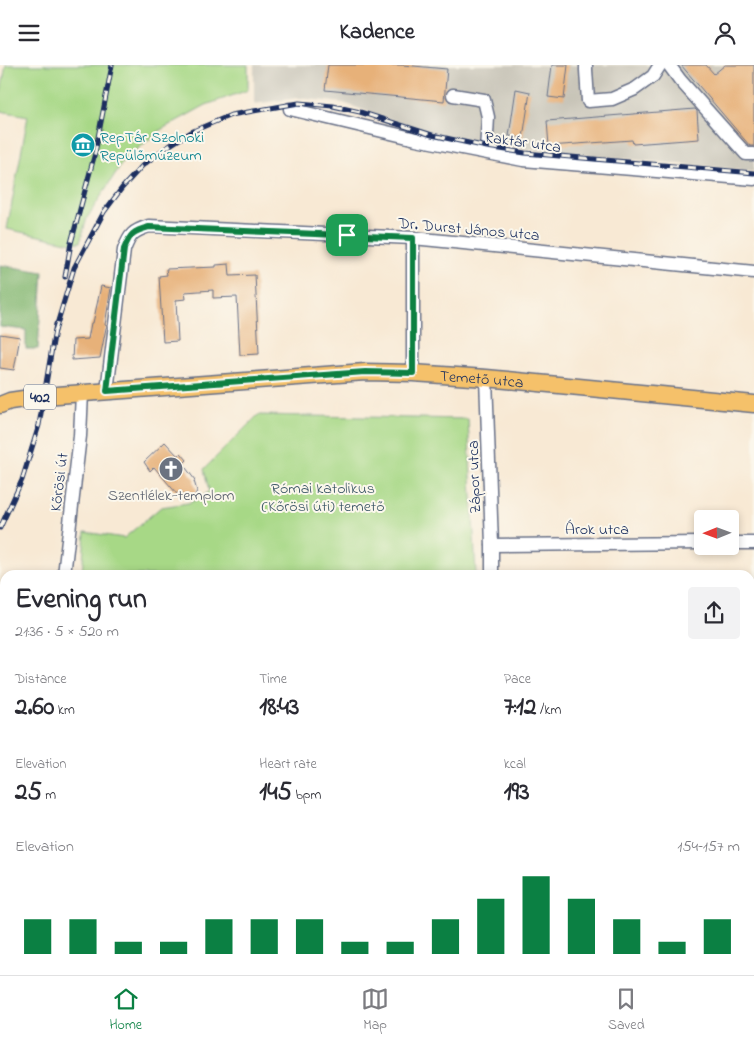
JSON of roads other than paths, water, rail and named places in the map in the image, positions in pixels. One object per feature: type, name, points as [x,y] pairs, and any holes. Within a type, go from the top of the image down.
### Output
[{"type":"main road","name":"Temető utca","points":[[0,405],[22,399],[82,393],[365,372],[413,373],[486,379],[754,404]]},
{"type":"street","points":[[586,65],[588,101],[612,99],[635,89],[653,77],[660,65]]},
{"type":"street","points":[[669,65],[746,154],[754,154]]},
{"type":"street","points":[[453,95],[484,100],[488,117],[486,152]]},
{"type":"street","name":"Raktár utca","points":[[290,109],[416,139],[523,160],[754,179]]},
{"type":"street","name":"Dr. Durst János utca","points":[[107,391],[124,249],[128,237],[137,229],[149,227],[413,238],[754,272]]},
{"type":"street","points":[[413,238],[413,373]]},
{"type":"street","name":"Zápor utca","points":[[486,379],[492,570]]},
{"type":"street","name":"Kőrösi út","points":[[65,570],[80,436],[82,393]]},
{"type":"street","points":[[0,395],[22,399]]},
{"type":"street","name":"Árok utca","points":[[492,545],[694,543]]},
{"type":"street","points":[[739,543],[754,543]]},
{"type":"railway","points":[[65,277],[71,243],[95,153],[112,65]]},
{"type":"railway","points":[[55,331],[74,268],[104,212],[122,188],[142,166],[164,149],[191,132],[231,115],[299,103],[333,106],[360,112],[432,135],[487,147],[525,153],[754,173]]},
{"type":"railway","points":[[0,528],[22,480],[39,425],[56,324]]},
{"type":"place","name":"RepTár Szolnoki Repülőmúzeum","points":[[83,145]]},
{"type":"place","name":"Szentlélek-templom","points":[[171,469]]},
{"type":"park label","name":"Római katolikus (Kőrösi úti) temető","points":[[323,496]]}]
